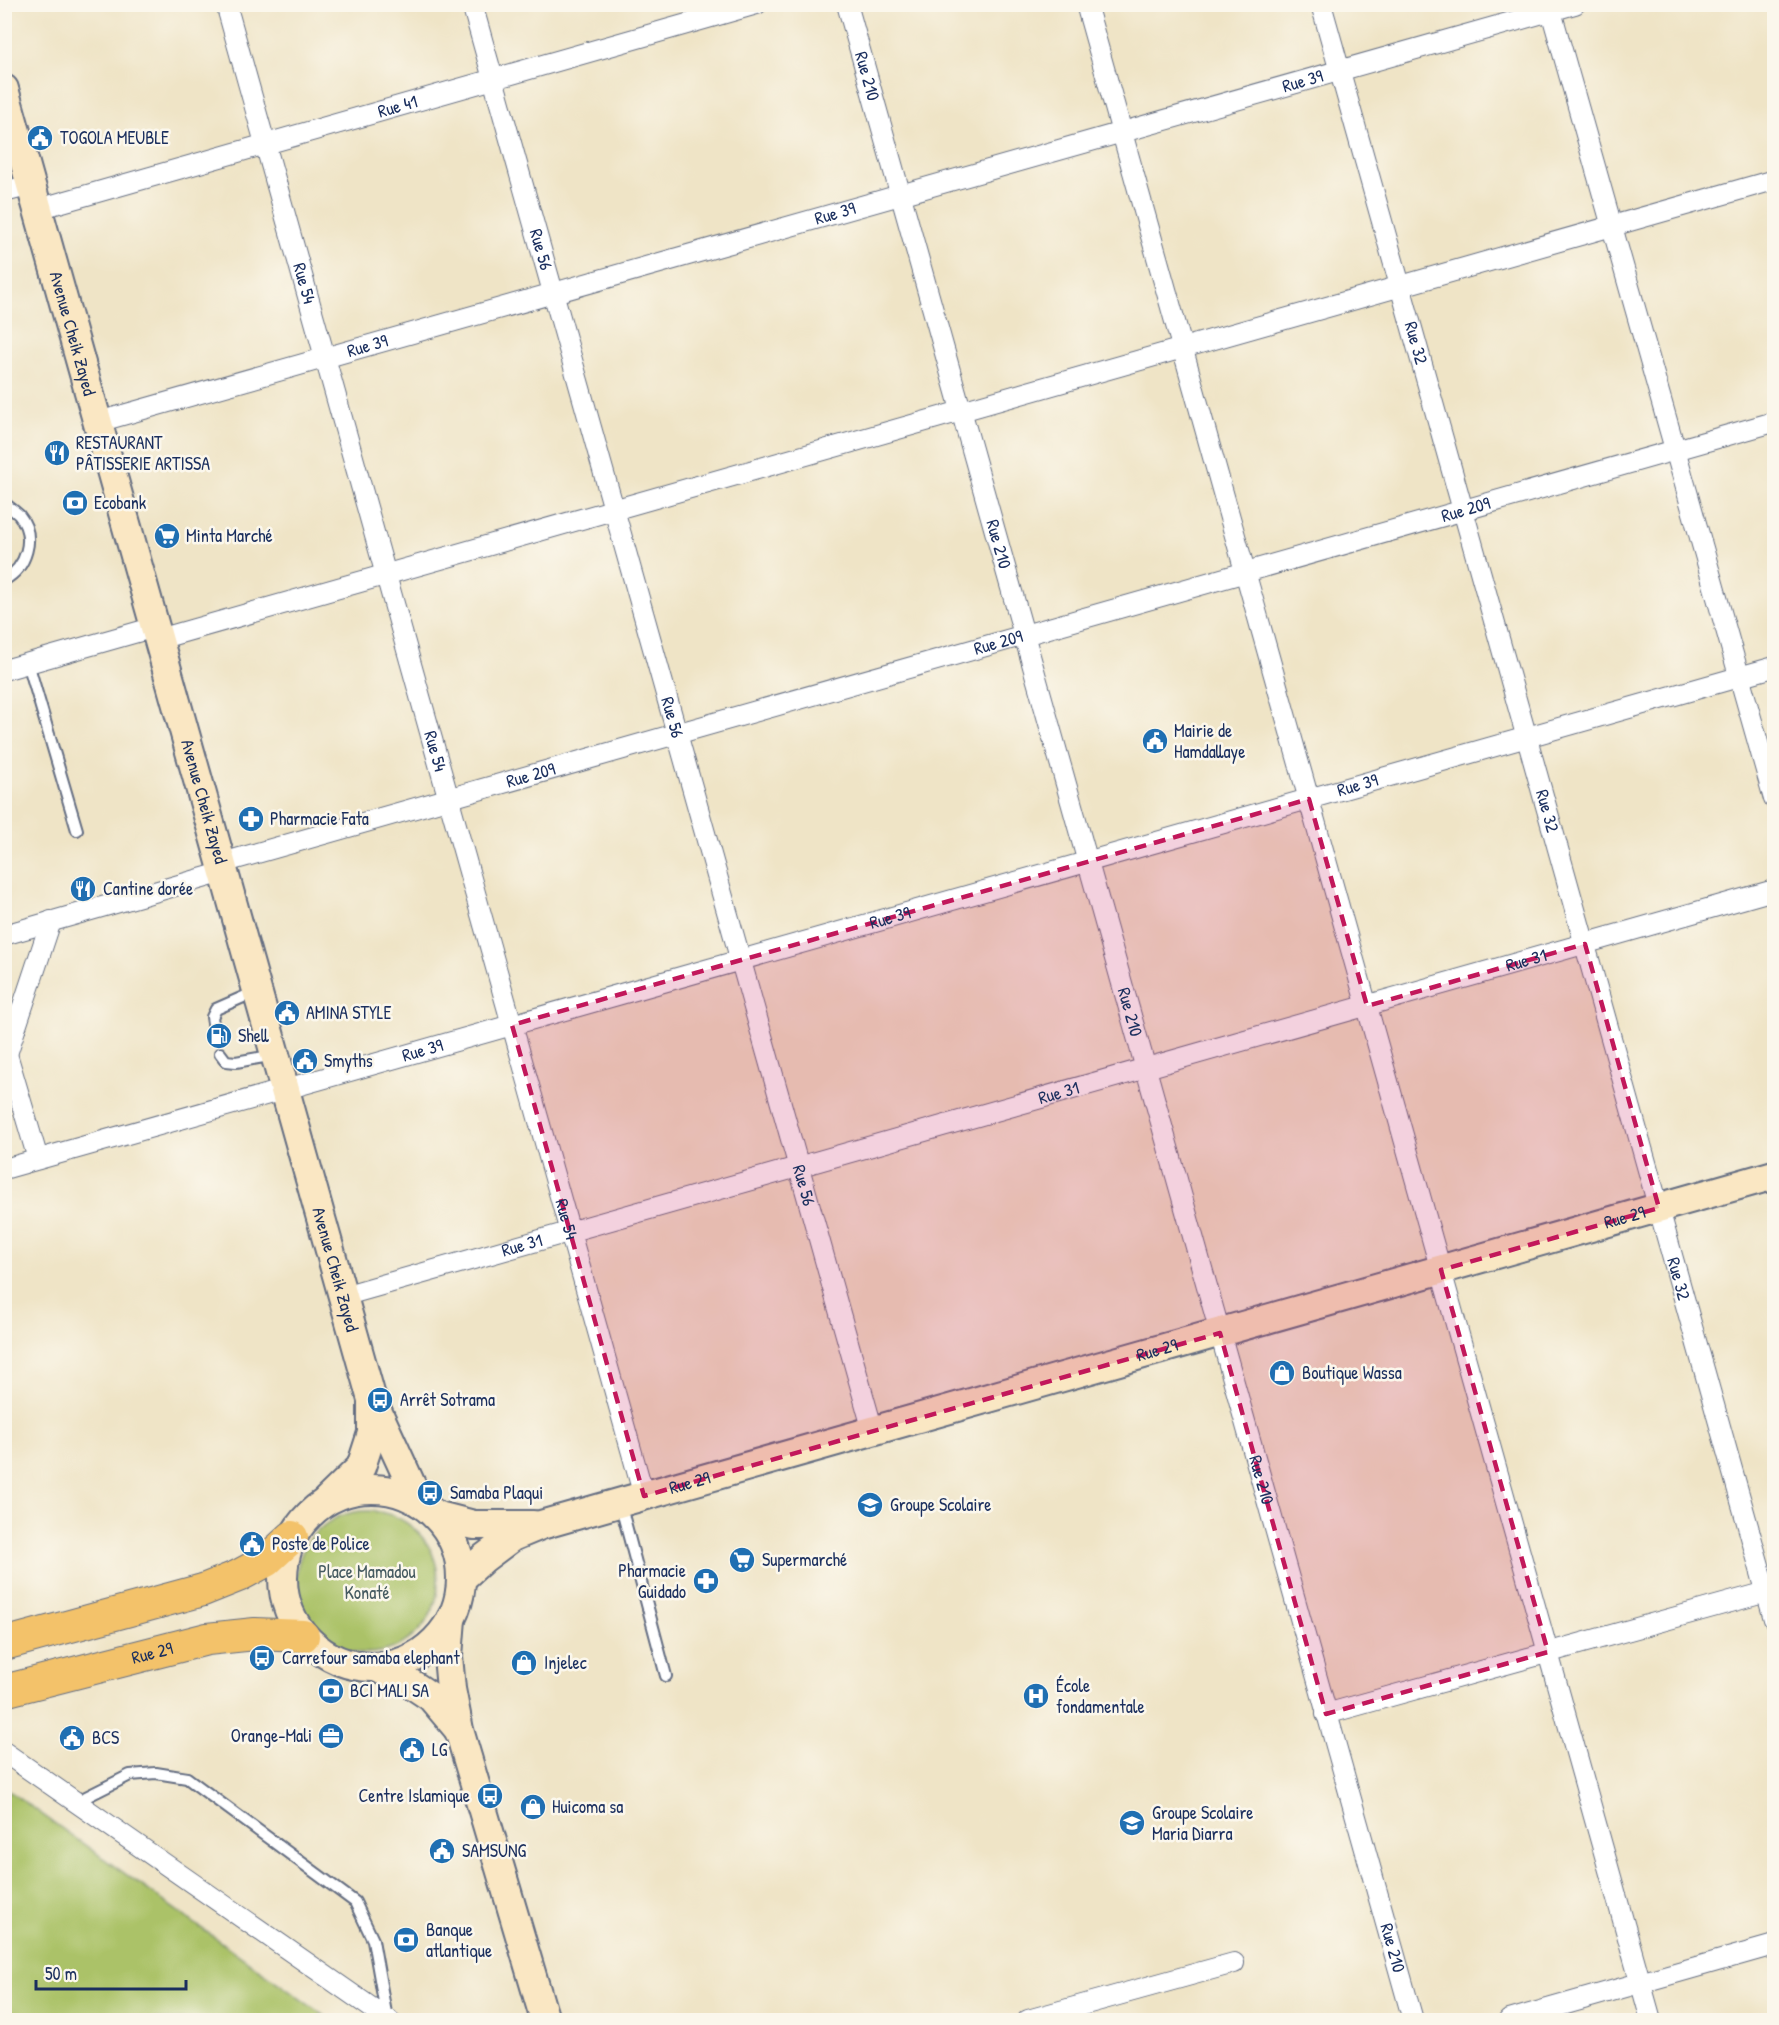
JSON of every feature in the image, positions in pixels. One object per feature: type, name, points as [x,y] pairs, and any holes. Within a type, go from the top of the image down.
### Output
[{"type":"main road","name":"Avenue Cheik Zayed","points":[[4,89],[25,195],[98,422],[372,1400],[372,1433],[361,1467],[327,1500]]},
{"type":"main road","name":"Rue 29","points":[[461,1579],[512,1537],[541,1525],[1774,1175]]},
{"type":"main road","points":[[372,1400],[427,1508],[454,1545],[461,1579],[458,1599],[451,1618],[433,1643],[408,1660],[378,1668]]},
{"type":"main road","points":[[4,1644],[203,1590],[238,1576],[266,1561],[292,1537],[307,1516],[327,1500],[349,1491],[373,1488],[397,1492],[427,1508]]},
{"type":"main road","name":"Rue 29","points":[[427,1508],[474,1525],[541,1525]]},
{"type":"main road","points":[[292,1537],[284,1562],[283,1588],[290,1614],[303,1636],[337,1661],[378,1668],[404,1679],[431,1697],[459,1730]]},
{"type":"main road","points":[[451,1618],[448,1656],[451,1689],[459,1730],[545,2020]]},
{"type":"main road","name":"Rue 29","points":[[4,1691],[207,1639],[255,1634],[303,1636]]},
{"type":"street","name":"Rue 54","points":[[226,4],[570,1232],[632,1499]]},
{"type":"street","name":"Rue 56","points":[[472,4],[873,1431]]},
{"type":"street","name":"Rue 41","points":[[25,195],[265,144],[757,4]]},
{"type":"street","name":"Rue 210","points":[[847,4],[1413,2020]]},
{"type":"street","points":[[1086,4],[1652,2020]]},
{"type":"street","name":"Rue 32","points":[[1321,4],[1659,1208],[1771,1591],[1774,1619]]},
{"type":"street","name":"Rue 39","points":[[98,422],[1340,71],[1550,8],[1575,4]]},
{"type":"street","points":[[1550,8],[1774,799]]},
{"type":"street","points":[[4,670],[386,575],[1774,180]]},
{"type":"street","name":"Rue 209","points":[[4,934],[448,798],[1774,422]]},
{"type":"street","name":"Rue 39","points":[[4,1168],[1774,667]]},
{"type":"street","name":"Rue 31","points":[[343,1296],[1774,890]]},
{"type":"street","points":[[38,1159],[6,1049],[51,921]]},
{"type":"street","points":[[1326,1714],[1771,1591]]},
{"type":"street","points":[[4,1752],[388,2020]]},
{"type":"street","points":[[1509,2020],[1774,1945]]},
{"type":"street","points":[[1028,2020],[1234,1963]]},
{"type":"lane","points":[[4,503],[20,516],[28,536],[26,557],[15,574],[4,580]]},
{"type":"lane","points":[[28,663],[77,831]]},
{"type":"lane","points":[[214,1030],[212,1017],[216,1009],[258,991]]},
{"type":"lane","points":[[220,1053],[226,1061],[236,1062],[275,1055]]},
{"type":"lane","points":[[632,1499],[666,1676]]},
{"type":"lane","points":[[76,1802],[129,1775],[156,1773],[187,1778],[355,1902],[373,1940],[388,2020]]},
{"type":"highlighted area","points":[[1309,799],[1367,1006],[1585,944],[1659,1208],[1441,1270],[1548,1652],[1326,1714],[1220,1333],[644,1496],[512,1025]]},
{"type":"green space","name":"Place Mamadou Konaté","points":[[367,1511],[394,1516],[417,1532],[433,1555],[438,1582],[433,1609],[417,1632],[394,1648],[367,1653],[340,1648],[317,1632],[301,1609],[296,1582],[301,1555],[317,1532],[340,1516]]},
{"type":"green space","points":[[5,1788],[330,2020],[5,2020]]},
{"type":"place","name":"TOGOLA MEUBLE","points":[[40,138]]},
{"type":"place","name":"RESTAURANT PÂTISSERIE ARTISSA","points":[[57,453]]},
{"type":"place","name":"Ecobank","points":[[75,503]]},
{"type":"place","name":"Minta Marché","points":[[167,536]]},
{"type":"place","name":"Mairie de Hamdallaye","points":[[1155,741]]},
{"type":"place","name":"Pharmacie Fata","points":[[251,819]]},
{"type":"place","name":"Cantine dorée","points":[[83,889]]},
{"type":"place","name":"AMINA STYLE","points":[[287,1013]]},
{"type":"place","name":"Shell","points":[[219,1036]]},
{"type":"place","name":"Smyths","points":[[305,1061]]},
{"type":"place","name":"Boutique Wassa","points":[[1282,1373]]},
{"type":"place","name":"Arrêt Sotrama","points":[[380,1400]]},
{"type":"place","name":"Samaba Plaqui","points":[[430,1493]]},
{"type":"place","name":"Groupe Scolaire","points":[[870,1505]]},
{"type":"place","name":"Poste de Police","points":[[252,1544]]},
{"type":"place","name":"Supermarché","points":[[742,1560]]},
{"type":"place","name":"Pharmacie Guidado","points":[[706,1581]]},
{"type":"place","name":"Carrefour samaba elephant","points":[[262,1658]]},
{"type":"place","name":"Injelec","points":[[524,1663]]},
{"type":"place","name":"BCI MALI SA","points":[[331,1691]]},
{"type":"place","name":"École fondamentale","points":[[1036,1696]]},
{"type":"place","name":"Orange-Mali","points":[[331,1736]]},
{"type":"place","name":"BCS","points":[[72,1738]]},
{"type":"place","name":"LG","points":[[412,1750]]},
{"type":"place","name":"Centre Islamique","points":[[490,1796]]},
{"type":"place","name":"Huicoma sa","points":[[533,1807]]},
{"type":"place","name":"Groupe Scolaire Maria Diarra","points":[[1132,1823]]},
{"type":"place","name":"SAMSUNG","points":[[442,1851]]},
{"type":"place","name":"Banque atlantique","points":[[406,1940]]}]
